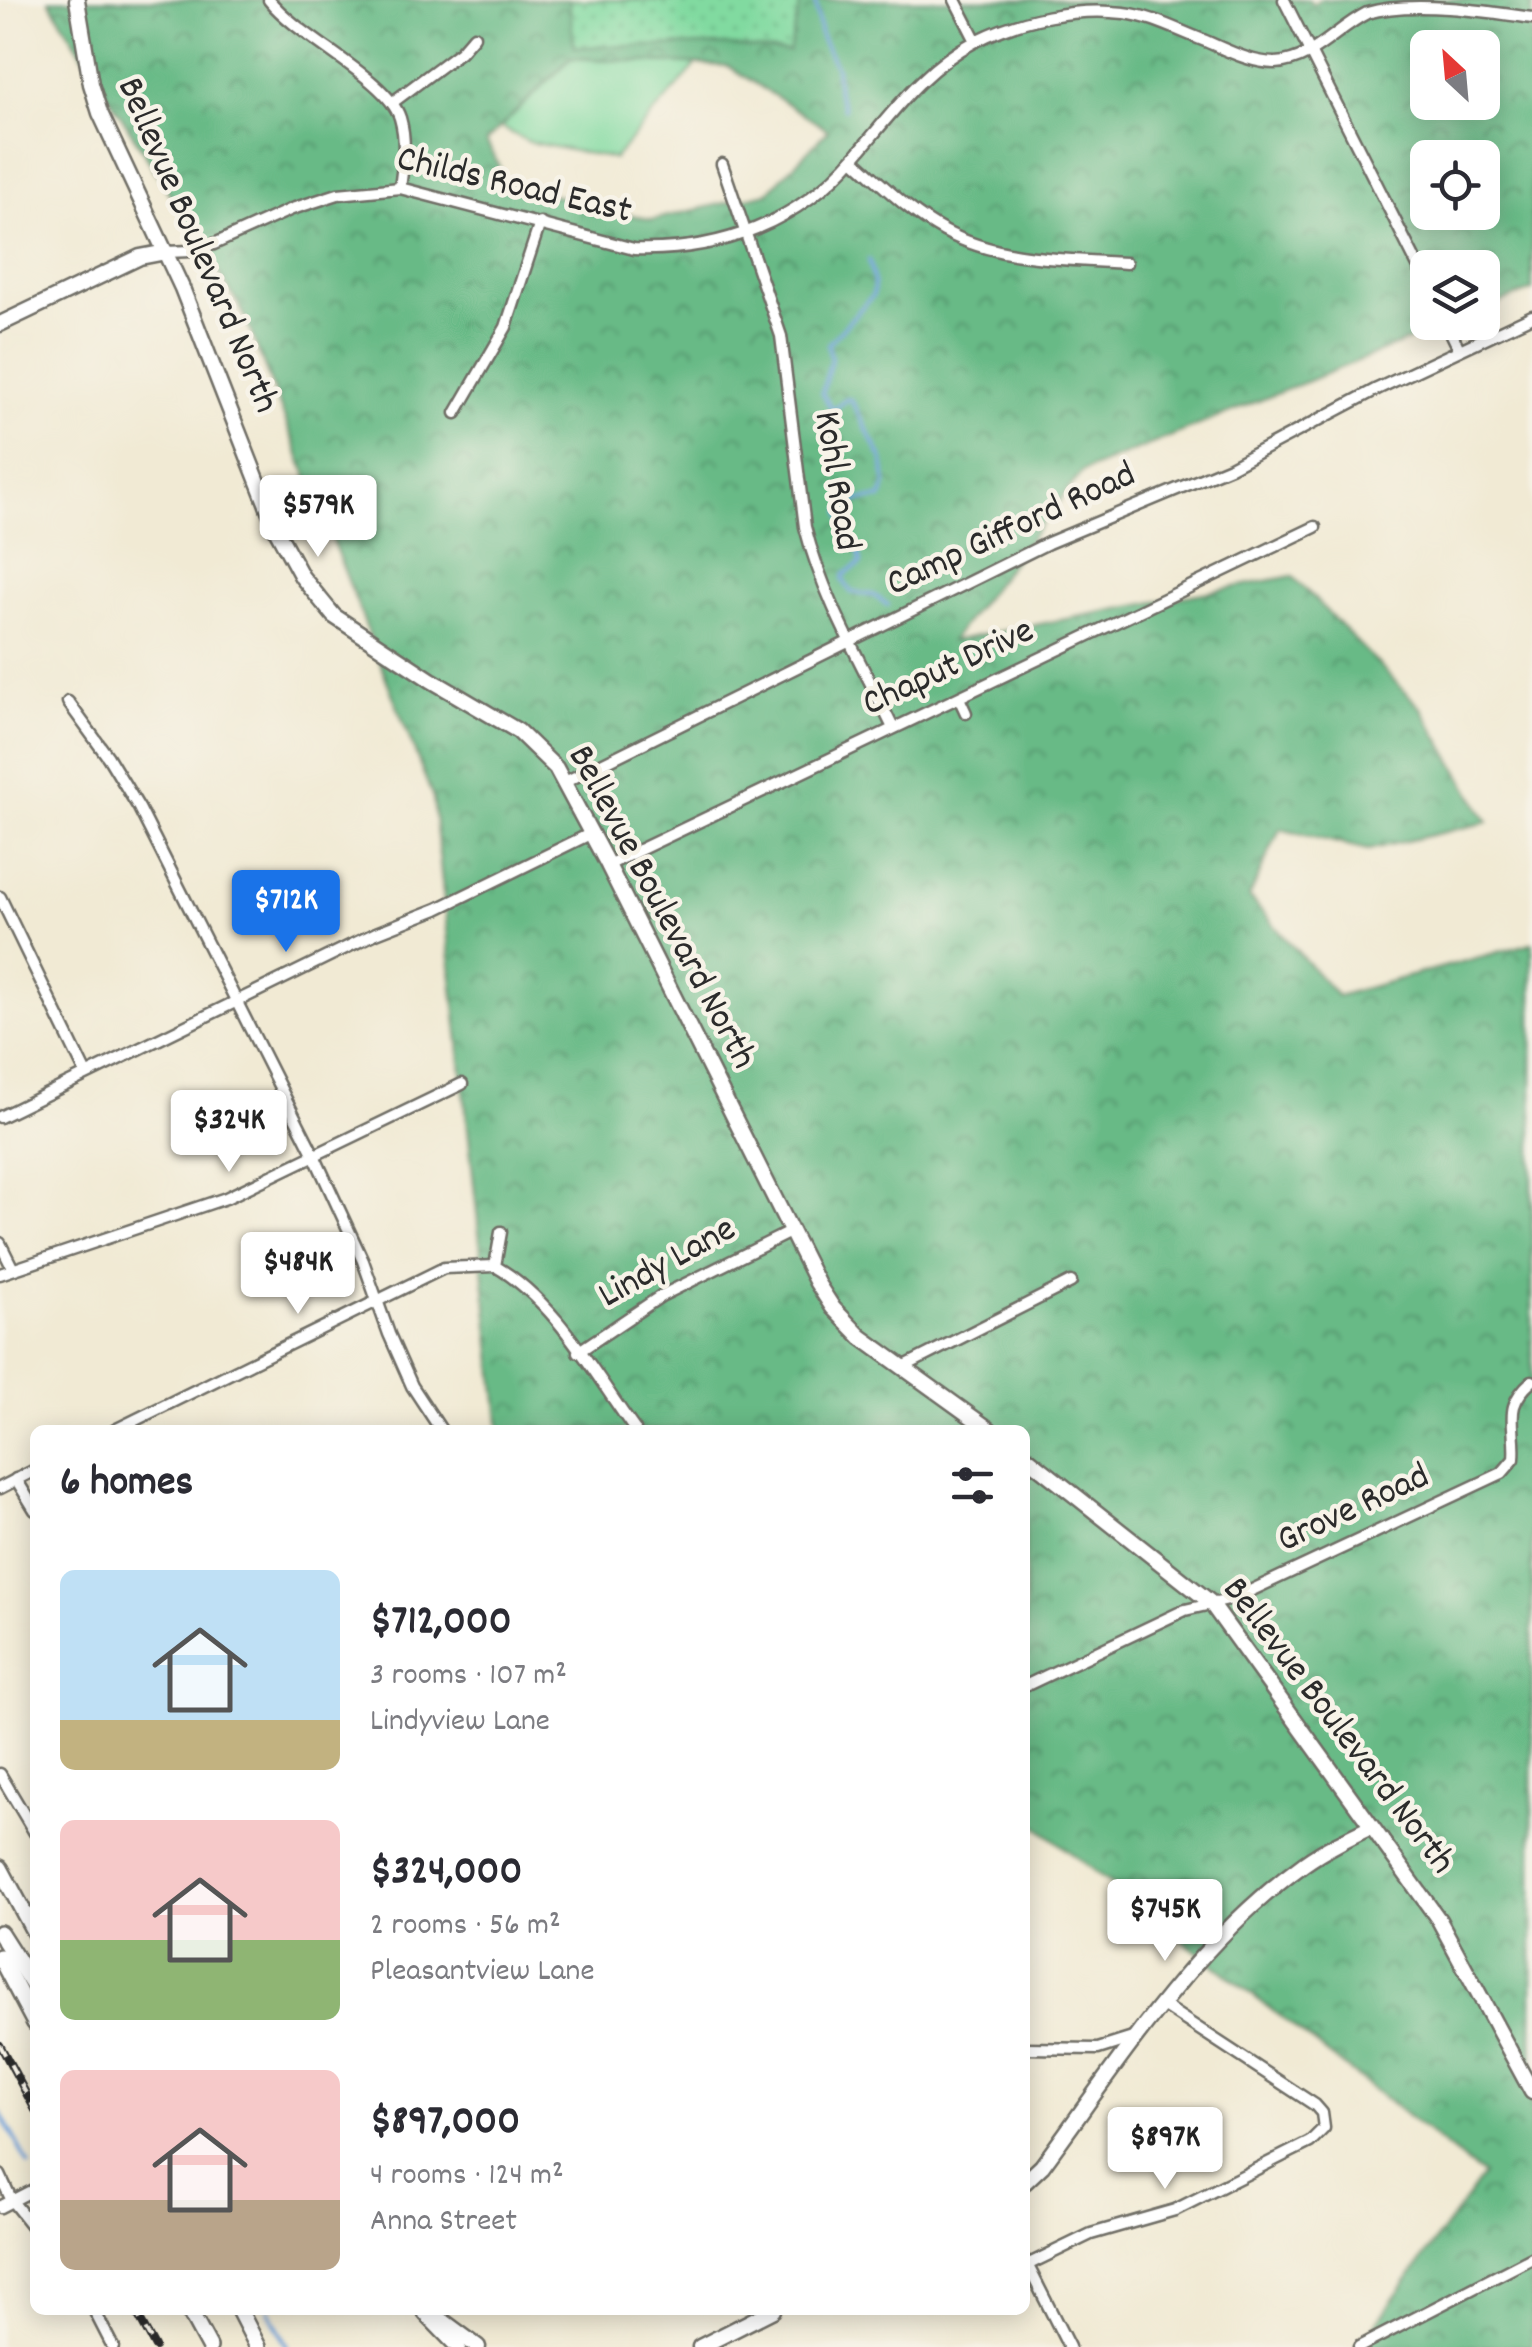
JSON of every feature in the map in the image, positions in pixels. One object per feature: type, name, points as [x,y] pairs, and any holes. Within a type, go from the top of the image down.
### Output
[{"type":"main road","name":"Bellevue Boulevard North","points":[[77,0],[100,113],[166,252],[278,533],[316,597],[349,629],[518,730],[546,756],[592,833],[790,1232],[834,1308],[861,1336],[983,1425]]},
{"type":"main road","name":"Childs Road East","points":[[0,324],[140,256],[166,252]]},
{"type":"main road","name":"Bellevue Boulevard North","points":[[1030,1460],[1210,1602],[1439,1920],[1532,2092]]},
{"type":"main road","points":[[1030,2177],[1161,2004],[1210,1948],[1285,1879],[1318,1855],[1371,1826]]},
{"type":"main road","points":[[0,1865],[30,1904]]},
{"type":"main road","points":[[0,1865],[30,1922]]},
{"type":"main road","points":[[0,1933],[30,1980]]},
{"type":"main road","points":[[0,1957],[30,2014]]},
{"type":"main road","points":[[192,2315],[210,2347]]},
{"type":"main road","points":[[242,2315],[258,2347]]},
{"type":"main road","points":[[429,2315],[458,2347]]},
{"type":"main road","points":[[432,2315],[478,2347]]},
{"type":"main road","points":[[700,2347],[763,2315]]},
{"type":"street","points":[[269,0],[287,20],[393,102],[403,135],[400,188]]},
{"type":"street","points":[[956,0],[976,41]]},
{"type":"street","points":[[1284,0],[1410,250]]},
{"type":"street","points":[[1311,53],[1348,24],[1386,7],[1406,4],[1532,18]]},
{"type":"street","name":"Childs Road East","points":[[166,252],[191,251],[214,244],[292,209],[338,194],[400,188],[605,242],[646,249],[689,246],[748,234],[804,204],[852,160],[917,82],[976,41],[1018,24],[1060,16],[1123,13],[1148,18],[1262,62],[1278,63],[1311,53]]},
{"type":"street","points":[[393,102],[460,52],[474,36]]},
{"type":"street","points":[[852,160],[917,214],[963,240],[1022,255],[1126,262]]},
{"type":"street","name":"Kohl Road","points":[[722,164],[784,349],[805,527],[819,573],[893,728]]},
{"type":"street","points":[[456,414],[506,327],[540,223]]},
{"type":"street","name":"Camp Gifford Road","points":[[565,782],[1063,536],[1230,467],[1459,349],[1532,316]]},
{"type":"street","points":[[1455,340],[1459,349]]},
{"type":"street","name":"Chaput Drive","points":[[608,864],[1315,526]]},
{"type":"street","points":[[959,698],[966,713]]},
{"type":"street","points":[[68,702],[132,796],[314,1153],[363,1261],[412,1386],[438,1425]]},
{"type":"street","points":[[0,1117],[376,933],[438,909],[592,833]]},
{"type":"street","points":[[0,897],[86,1074]]},
{"type":"street","points":[[0,1274],[226,1198],[462,1084]]},
{"type":"street","points":[[495,1266],[501,1232]]},
{"type":"street","name":"Lindy Lane","points":[[578,1352],[662,1296],[790,1232]]},
{"type":"street","points":[[0,1243],[14,1269]]},
{"type":"street","points":[[125,1425],[444,1268],[495,1266],[531,1290],[631,1425]]},
{"type":"street","points":[[904,1366],[1071,1282]]},
{"type":"street","name":"Grove Road","points":[[1030,1684],[1185,1610],[1266,1584],[1502,1473],[1514,1459],[1513,1402],[1532,1382]]},
{"type":"street","points":[[0,1488],[30,1472]]},
{"type":"street","points":[[16,1479],[30,1502]]},
{"type":"street","points":[[0,1774],[30,1825]]},
{"type":"street","points":[[1030,2260],[1091,2234],[1174,2210],[1310,2142],[1324,2128],[1322,2113],[1161,2004]]},
{"type":"street","points":[[1030,2048],[1098,2048],[1137,2036]]},
{"type":"street","points":[[0,2175],[12,2201],[30,2224]]},
{"type":"street","points":[[0,2207],[30,2192]]},
{"type":"street","points":[[1359,2347],[1380,2342],[1532,2258]]},
{"type":"street","points":[[1030,2270],[1069,2347]]},
{"type":"street","points":[[96,2315],[112,2347]]},
{"type":"green space","points":[[49,0],[1309,0],[1312,4],[1321,0],[1532,0],[1532,290],[1500,303],[1500,250],[1410,250],[1410,340],[1082,472],[951,641],[1292,576],[1422,709],[1488,822],[1368,850],[1280,829],[1249,897],[1337,996],[1532,943],[1532,2347],[1359,2347],[1483,2175],[1030,1821],[1030,1425],[499,1425],[433,798],[243,312]],"holes":[[[571,58],[728,66],[828,130],[767,193],[652,220],[508,184],[486,141]]]},
{"type":"green space","points":[[569,0],[797,0],[800,5],[789,52],[721,45],[574,47]]},
{"type":"green space","points":[[571,58],[697,64],[614,159],[529,142],[500,127]]},
{"type":"waterway","points":[[815,0],[821,37],[836,68],[838,94],[844,109]]},
{"type":"waterway","points":[[869,260],[873,295],[828,344],[831,359],[822,393],[835,409],[846,399],[851,400],[883,460],[886,484],[881,498],[858,500],[841,512],[861,563],[843,580],[851,592],[873,595],[888,605]]},
{"type":"waterway","points":[[0,2113],[29,2165]]},
{"type":"waterway","points":[[271,2315],[287,2347]]},
{"type":"railway","points":[[0,2045],[30,2101]]},
{"type":"railway","points":[[138,2315],[155,2347]]}]
